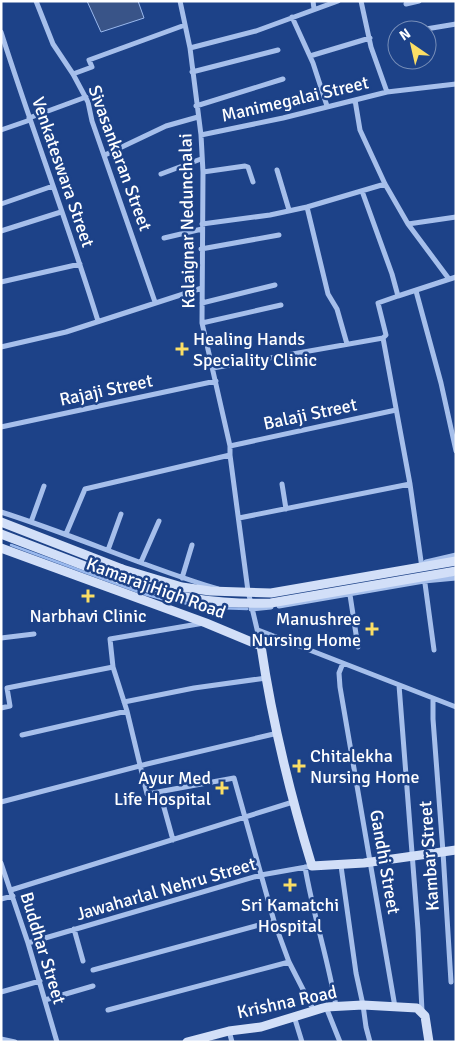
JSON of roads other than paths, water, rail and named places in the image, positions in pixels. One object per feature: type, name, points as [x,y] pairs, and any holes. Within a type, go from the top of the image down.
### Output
[{"type":"street","name":"Sivasankaran Street","points":[[36,1],[53,44],[73,74],[88,102],[92,121],[156,302]]},
{"type":"street","name":"Kalaignar Nedunchalai","points":[[180,1],[190,48],[201,136],[203,172],[202,323],[230,446],[248,591],[261,646]]},
{"type":"street","points":[[313,1],[314,9]]},
{"type":"street","points":[[190,48],[256,31],[338,1]]},
{"type":"street","points":[[361,1],[370,38],[387,92]]},
{"type":"street","points":[[406,4],[419,1]]},
{"type":"street","points":[[292,17],[310,56],[327,106]]},
{"type":"street","points":[[437,27],[456,24]]},
{"type":"street","points":[[73,74],[92,67],[89,60],[185,25]]},
{"type":"street","name":"Venkateswara Street","points":[[1,32],[98,321]]},
{"type":"street","points":[[310,56],[370,38]]},
{"type":"street","points":[[192,72],[278,50]]},
{"type":"street","points":[[196,106],[283,80]]},
{"type":"street","name":"Manimegalai Street","points":[[201,136],[387,92],[456,84]]},
{"type":"street","points":[[1,130],[86,97]]},
{"type":"street","points":[[355,100],[360,130],[385,184],[408,224],[449,279]]},
{"type":"street","points":[[105,155],[166,126],[198,117]]},
{"type":"street","points":[[161,174],[201,159]]},
{"type":"street","points":[[203,172],[245,166],[248,167],[253,182]]},
{"type":"street","points":[[277,170],[289,210]]},
{"type":"street","points":[[164,238],[202,227],[306,206],[385,184]]},
{"type":"street","points":[[1,204],[53,186]]},
{"type":"street","points":[[362,191],[398,296]]},
{"type":"street","points":[[306,206],[328,294],[337,309],[347,344]]},
{"type":"street","points":[[1,231],[61,212]]},
{"type":"street","points":[[408,224],[456,217]]},
{"type":"street","points":[[201,250],[279,235]]},
{"type":"street","points":[[1,282],[80,264]]},
{"type":"street","points":[[434,650],[410,484],[383,338],[386,335],[378,303],[456,277]]},
{"type":"street","points":[[202,303],[275,285]]},
{"type":"street","points":[[1,347],[66,332],[202,288]]},
{"type":"street","points":[[416,291],[441,383],[456,450]]},
{"type":"street","points":[[202,323],[281,305]]},
{"type":"street","points":[[213,368],[383,338]]},
{"type":"street","name":"Rajaji Street","points":[[1,427],[216,381]]},
{"type":"street","name":"Balaji Street","points":[[230,446],[396,410]]},
{"type":"street","points":[[66,534],[85,489],[230,455]]},
{"type":"street","points":[[282,484],[286,509]]},
{"type":"street","points":[[239,518],[410,484]]},
{"type":"street","points":[[31,522],[44,486]]},
{"type":"street","points":[[1,512],[66,534],[182,578],[218,589],[271,591],[330,582],[456,556]]},
{"type":"street","points":[[108,550],[120,514]]},
{"type":"street","points":[[141,562],[159,521]]},
{"type":"street","points":[[1,522],[122,569],[182,587],[233,593],[271,593],[456,561]]},
{"type":"street","points":[[1,534],[147,589],[178,597],[239,604],[271,603],[456,571]]},
{"type":"street","points":[[182,578],[192,545]]},
{"type":"street","name":"Kamaraj High Road","points":[[1,548],[206,623],[261,646]]},
{"type":"street","points":[[251,609],[304,603],[456,578]]},
{"type":"street","points":[[350,595],[358,647]]},
{"type":"street","points":[[206,623],[110,639],[113,667],[127,711],[147,794],[234,778],[274,921],[289,962],[314,1011]]},
{"type":"street","points":[[258,630],[456,708]]},
{"type":"street","points":[[1,638],[34,634]]},
{"type":"street","points":[[261,646],[266,678],[309,867],[310,898],[330,972],[336,1006]]},
{"type":"street","name":"Gandhi Street","points":[[343,663],[340,673],[340,687],[396,1007]]},
{"type":"street","points":[[1,708],[10,706],[7,688],[113,667]]},
{"type":"street","points":[[124,702],[194,688],[266,678]]},
{"type":"street","points":[[399,685],[418,930],[422,1011],[425,1016],[429,1042]]},
{"type":"street","name":"Kambar Street","points":[[433,699],[451,982]]},
{"type":"street","points":[[22,735],[127,711]]},
{"type":"street","points":[[1,802],[278,733]]},
{"type":"street","points":[[160,793],[172,840]]},
{"type":"street","points":[[1,899],[12,893],[293,802]]},
{"type":"street","points":[[309,867],[341,866],[456,850]]},
{"type":"street","name":"Buddhar Street","points":[[1,863],[28,942],[57,1042]]},
{"type":"street","points":[[341,866],[356,973],[370,1042]]},
{"type":"street","name":"Jawaharlal Nehru Street","points":[[28,942],[261,875],[309,867]]},
{"type":"street","points":[[93,970],[274,921]]},
{"type":"street","points":[[74,929],[83,961]]},
{"type":"street","points":[[108,1010],[289,962]]},
{"type":"street","points":[[1,992],[40,981]]},
{"type":"street","points":[[45,1000],[93,986]]},
{"type":"street","name":"Krishna Road","points":[[187,1042],[229,1031],[261,1027],[326,1007],[363,1005],[417,1008],[422,1011]]},
{"type":"street","points":[[326,1007],[340,1042]]},
{"type":"street","points":[[294,1016],[302,1042]]},
{"type":"street","points":[[229,1031],[232,1042]]},
{"type":"street","points":[[1,1039],[15,1042]]},
{"type":"water","points":[[87,1],[138,1],[144,18],[101,32]]},
{"type":"waterway","points":[[11,545],[144,594],[169,601],[217,608],[247,609]]},
{"type":"place","name":"Healing Hands Speciality Clinic","points":[[182,349]]},
{"type":"place","name":"Narbhavi Clinic","points":[[88,596]]},
{"type":"place","name":"Manushree Nursing Home","points":[[372,629]]},
{"type":"place","name":"Chitalekha Nursing Home","points":[[299,766]]},
{"type":"place","name":"Ayur Med Life Hospital","points":[[222,788]]},
{"type":"place","name":"Sri Kamatchi Hospital","points":[[290,885]]}]
